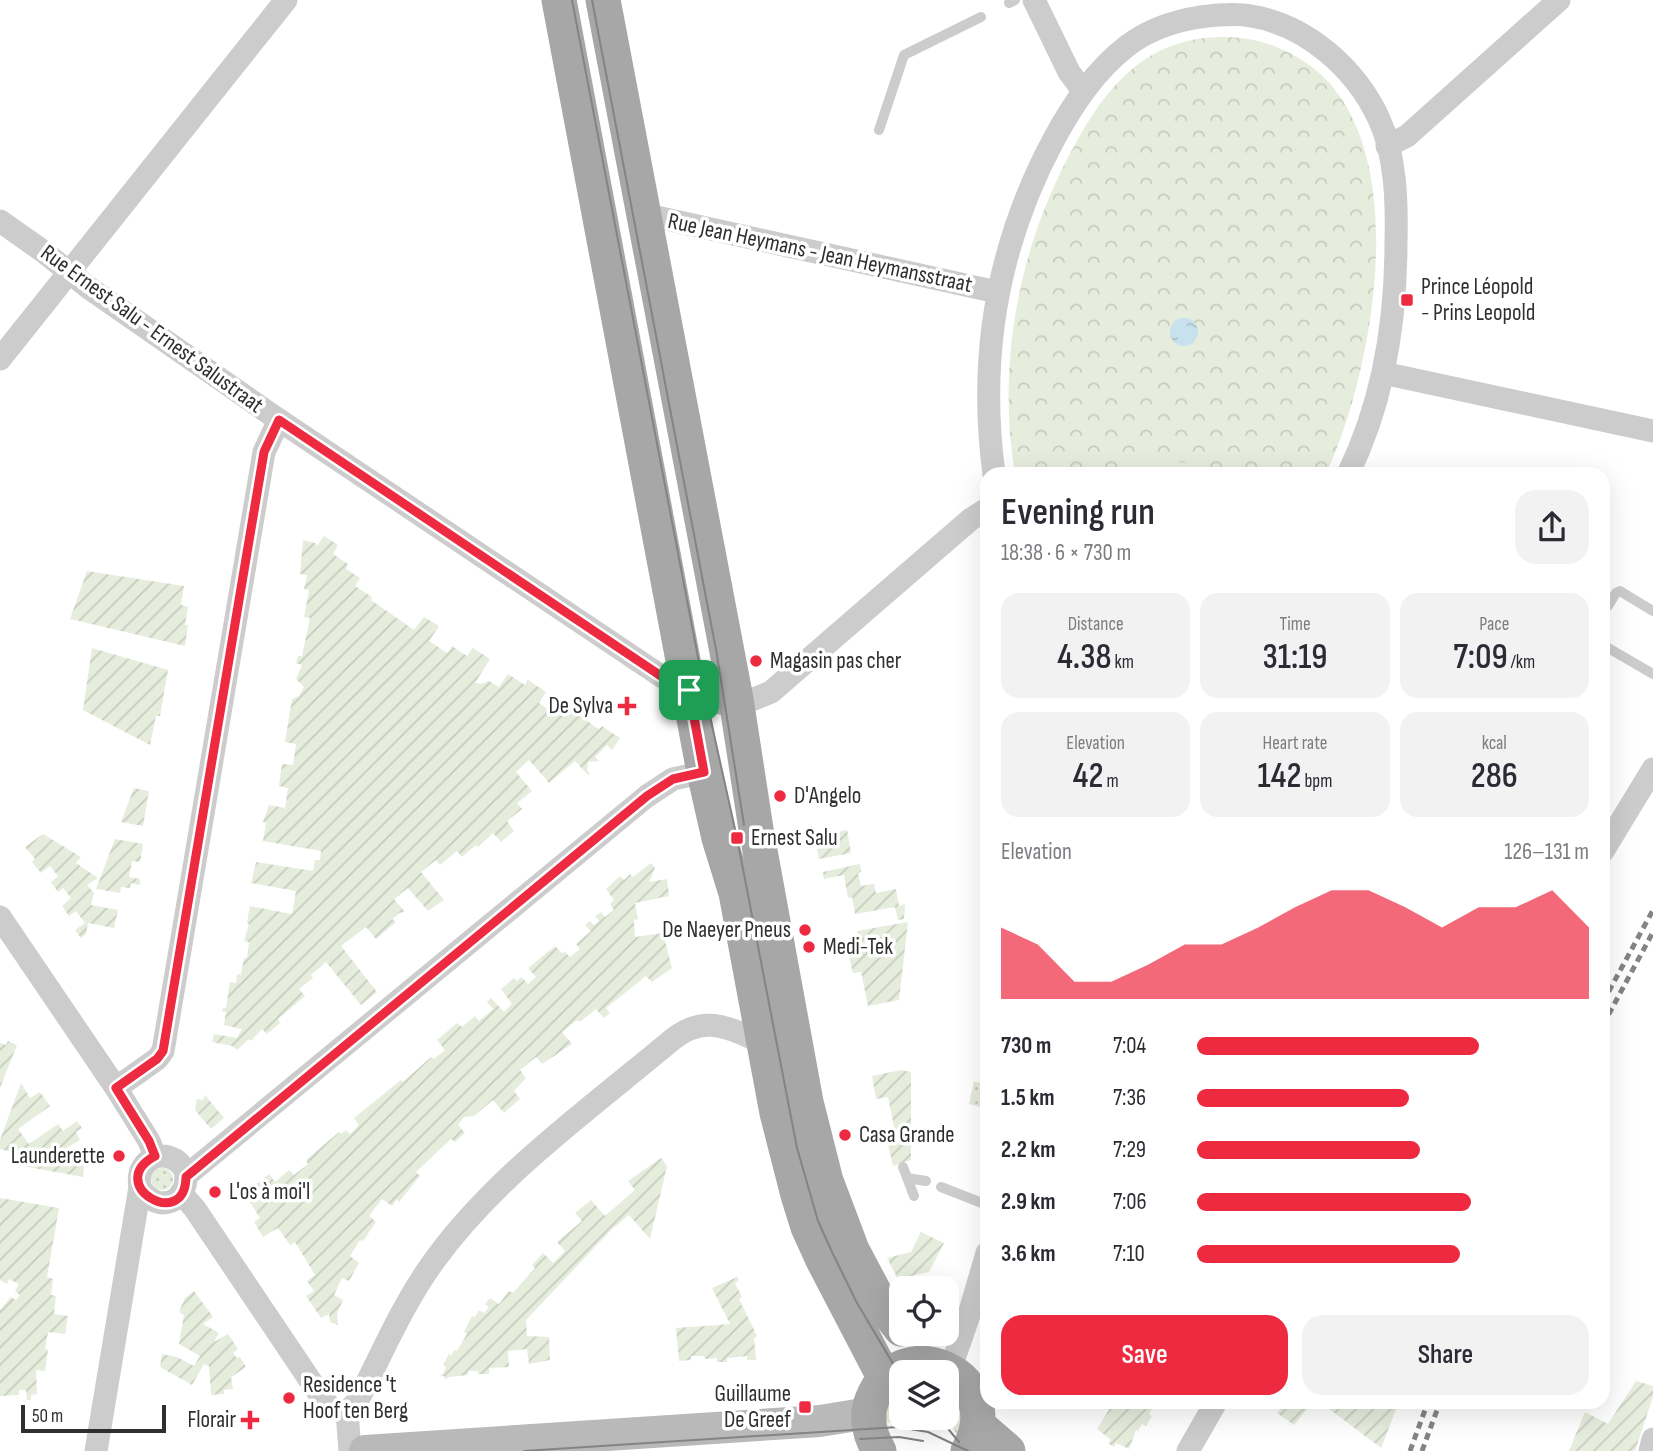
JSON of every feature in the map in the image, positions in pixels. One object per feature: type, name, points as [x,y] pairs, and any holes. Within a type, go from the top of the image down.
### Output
[{"type":"main road","points":[[559,0],[704,772],[719,838],[736,893],[787,1157],[808,1227],[833,1281],[885,1379]]},
{"type":"main road","points":[[603,0],[736,699],[761,856],[815,1142],[826,1181],[852,1250],[879,1301],[889,1314]]},
{"type":"main road","points":[[917,1346],[930,1360]]},
{"type":"main road","points":[[879,1451],[870,1428],[869,1413],[873,1398],[889,1376]]},
{"type":"main road","points":[[959,1376],[973,1393],[979,1414],[973,1438],[1008,1451]]},
{"type":"street","points":[[0,359],[286,0]]},
{"type":"street","points":[[1034,0],[1069,72],[1083,91]]},
{"type":"street","points":[[1387,146],[1407,136],[1559,0]]},
{"type":"street","points":[[993,467],[988,376],[996,292],[1015,228],[1037,172],[1057,134],[1083,91],[1114,56],[1138,38],[1179,21],[1212,16],[1249,15],[1261,9],[1319,45],[1341,64],[1363,92],[1379,120],[1392,170],[1397,221],[1396,269],[1383,373],[1368,425],[1351,467]]},
{"type":"street","name":"Rue Jean Heymans - Jean Heymansstraat","points":[[643,214],[996,292]]},
{"type":"street","name":"Rue Ernest Salu - Ernest Salustraat","points":[[0,222],[99,295],[279,420],[661,676],[689,690]]},
{"type":"street","points":[[1383,373],[1653,431]]},
{"type":"street","points":[[116,1088],[157,1059],[163,1051],[264,452],[279,420]]},
{"type":"street","points":[[689,690],[723,699],[754,699],[771,692],[980,512]]},
{"type":"street","points":[[1610,840],[1653,769]]},
{"type":"street","points":[[139,1187],[148,1199],[169,1202],[184,1185],[647,796],[673,779],[704,772]]},
{"type":"street","points":[[0,917],[116,1088],[149,1141],[155,1156]]},
{"type":"street","points":[[350,1451],[347,1412],[357,1402],[395,1323],[433,1262],[475,1210],[512,1174],[688,1029],[702,1025],[722,1026],[765,1044]]},
{"type":"street","points":[[96,1451],[139,1187],[139,1172],[143,1165],[155,1156],[162,1155],[181,1163],[184,1185],[195,1209],[322,1398],[331,1408],[347,1412]]},
{"type":"street","points":[[941,1360],[968,1318],[980,1276]]},
{"type":"street","points":[[1188,1451],[1212,1409]]},
{"type":"street","points":[[365,1451],[820,1421],[869,1413]]},
{"type":"street","points":[[1650,1451],[1653,1439]]},
{"type":"lane","points":[[879,130],[904,55],[981,17]]},
{"type":"lane","points":[[1610,603],[1620,591],[1653,611]]},
{"type":"lane","points":[[1610,649],[1653,674]]},
{"type":"lane","points":[[903,1167],[914,1196]]},
{"type":"lane","points":[[907,1178],[926,1181]]},
{"type":"lane","points":[[941,1186],[980,1202]]},
{"type":"green space","points":[[1243,38],[1285,51],[1305,62],[1340,97],[1363,144],[1374,198],[1376,258],[1370,318],[1359,377],[1344,430],[1329,467],[1014,467],[1010,431],[1011,345],[1027,260],[1057,179],[1090,120],[1118,83],[1152,55],[1195,40]]},
{"type":"green space","points":[[1135,457],[1194,464],[1194,467],[1134,467]]},
{"type":"green space","points":[[324,536],[338,545],[333,554],[348,564],[346,569],[360,578],[355,586],[372,597],[371,600],[414,630],[424,617],[439,626],[429,641],[447,653],[452,646],[467,656],[473,648],[490,659],[475,683],[489,681],[499,687],[508,674],[525,685],[528,680],[546,692],[539,703],[556,715],[564,704],[597,728],[602,726],[620,738],[612,750],[607,745],[595,757],[599,761],[588,762],[588,775],[575,761],[549,783],[529,760],[516,772],[532,791],[517,803],[522,809],[507,821],[514,831],[501,842],[493,833],[462,857],[457,851],[440,865],[436,860],[421,872],[444,900],[428,911],[408,888],[394,899],[405,912],[392,919],[396,922],[376,939],[366,927],[341,946],[377,992],[361,1005],[326,962],[311,975],[313,978],[299,989],[305,996],[278,1019],[280,1023],[267,1034],[262,1029],[251,1041],[249,1039],[237,1050],[232,1046],[212,1042],[214,1034],[237,1038],[242,1029],[224,1025],[226,1012],[222,1011],[226,1008],[230,982],[236,983],[237,974],[241,975],[244,958],[247,958],[249,942],[244,941],[250,906],[292,914],[296,891],[251,883],[256,862],[313,871],[315,860],[320,860],[321,851],[263,841],[266,823],[263,822],[269,805],[285,808],[288,788],[279,786],[282,764],[293,765],[296,744],[285,742],[292,699],[299,696],[304,687],[296,679],[302,665],[296,663],[298,656],[302,656],[310,618],[304,617],[309,590],[304,589],[307,575],[300,574],[303,540],[317,546]]},
{"type":"green space","points":[[87,571],[184,586],[181,605],[188,607],[185,646],[70,619]]},
{"type":"green space","points":[[92,648],[168,670],[160,716],[156,716],[150,745],[83,710]]},
{"type":"green space","points":[[134,788],[149,791],[143,826],[121,822]]},
{"type":"green space","points":[[847,830],[851,853],[819,859],[817,849],[840,844],[838,832]]},
{"type":"green space","points":[[43,834],[81,857],[76,863],[98,878],[87,885],[94,893],[91,905],[118,910],[114,928],[88,923],[86,934],[81,938],[75,930],[85,923],[76,911],[69,916],[62,906],[71,898],[63,888],[58,892],[51,882],[58,876],[50,866],[41,873],[32,862],[35,859],[25,847]]},
{"type":"green space","points":[[115,839],[143,844],[140,862],[132,861],[129,877],[140,879],[140,885],[131,883],[130,888],[121,887],[120,893],[96,889]]},
{"type":"green space","points":[[651,863],[655,868],[649,882],[667,879],[669,896],[635,903],[638,919],[634,920],[635,937],[663,933],[672,968],[652,982],[646,976],[606,1008],[610,1013],[604,1018],[596,1009],[562,1032],[572,1044],[542,1064],[536,1057],[520,1070],[526,1078],[514,1091],[520,1099],[504,1113],[493,1100],[474,1116],[464,1117],[458,1125],[465,1133],[455,1142],[451,1139],[416,1172],[420,1176],[399,1202],[397,1199],[392,1206],[382,1199],[369,1216],[376,1222],[350,1256],[359,1263],[349,1281],[342,1278],[334,1295],[343,1300],[337,1313],[338,1325],[330,1322],[329,1314],[321,1318],[306,1296],[314,1291],[307,1281],[315,1275],[295,1242],[290,1245],[278,1228],[263,1237],[254,1222],[260,1218],[250,1202],[261,1195],[254,1186],[269,1174],[275,1182],[289,1170],[294,1175],[308,1164],[306,1160],[339,1132],[341,1134],[346,1130],[350,1134],[359,1125],[354,1118],[401,1080],[403,1082],[431,1057],[434,1059],[445,1050],[437,1040],[457,1023],[462,1027],[475,1016],[479,1021],[493,1009],[487,1002],[491,998],[504,1012],[512,1004],[501,989],[514,978],[517,981],[521,977],[528,984],[536,977],[528,968],[555,946],[570,957],[580,949],[576,944],[591,931],[585,925],[590,921],[594,925],[599,921],[595,916],[601,912],[605,917],[614,910],[610,904],[614,900],[606,889],[620,876],[624,880],[630,874],[633,877]]},
{"type":"green space","points":[[860,864],[861,872],[858,873],[861,886],[874,884],[876,893],[896,889],[899,906],[905,904],[904,919],[898,920],[895,907],[855,914],[852,897],[848,898],[844,875],[824,879],[823,872]]},
{"type":"green space","points":[[908,922],[899,1000],[868,1006],[861,972],[853,973],[849,957],[862,954],[857,931]]},
{"type":"green space","points":[[8,1041],[17,1045],[0,1088],[0,1043],[6,1045]]},
{"type":"green space","points":[[901,1070],[911,1072],[911,1160],[893,1166],[886,1136],[895,1132],[888,1097],[876,1099],[872,1076]]},
{"type":"green space","points":[[974,1081],[980,1083],[980,1107],[969,1104]]},
{"type":"green space","points":[[21,1083],[30,1098],[40,1092],[50,1106],[18,1129],[29,1144],[58,1124],[63,1131],[77,1121],[82,1128],[76,1132],[80,1140],[66,1148],[69,1157],[85,1160],[83,1177],[23,1166],[15,1153],[0,1149],[0,1140]]},
{"type":"green space","points":[[205,1095],[224,1118],[211,1129],[195,1110],[197,1099],[203,1100]]},
{"type":"green space","points":[[661,1158],[667,1166],[650,1239],[629,1215],[612,1229],[526,1320],[527,1336],[549,1337],[550,1360],[529,1364],[527,1349],[508,1351],[509,1367],[489,1368],[489,1374],[468,1371],[468,1375],[445,1380],[445,1377],[439,1374],[443,1374],[446,1367],[443,1365],[449,1354],[451,1356],[454,1350],[457,1351],[467,1334],[464,1332],[472,1316],[475,1317],[479,1310],[484,1313],[489,1307],[485,1304],[490,1298],[499,1304],[509,1291],[513,1293],[535,1268],[532,1265],[543,1253],[553,1263],[565,1251],[557,1242],[582,1221],[575,1213],[591,1200],[605,1216],[635,1190],[628,1181]]},
{"type":"green space","points":[[162,1168],[170,1171],[173,1179],[170,1187],[162,1190],[154,1187],[151,1179],[154,1171]]},
{"type":"green space","points":[[0,1198],[59,1208],[47,1277],[53,1279],[51,1295],[56,1296],[54,1314],[68,1316],[65,1334],[48,1332],[45,1371],[36,1370],[37,1394],[31,1395],[31,1400],[27,1400],[26,1390],[19,1390],[19,1395],[0,1396],[0,1310],[11,1297],[16,1300],[20,1295],[15,1291],[19,1284],[9,1279],[7,1284],[0,1280]]},
{"type":"green space","points":[[921,1232],[944,1243],[929,1272],[896,1276],[887,1258],[911,1252]]},
{"type":"green space","points":[[737,1277],[739,1280],[735,1283],[742,1297],[739,1299],[757,1336],[754,1338],[756,1360],[747,1360],[747,1356],[717,1362],[717,1358],[691,1356],[691,1360],[679,1361],[676,1328],[730,1324],[712,1288]]},
{"type":"green space","points":[[194,1291],[213,1317],[203,1324],[219,1333],[214,1342],[228,1334],[238,1349],[233,1353],[237,1358],[240,1357],[246,1367],[231,1377],[233,1389],[224,1390],[224,1394],[211,1395],[209,1366],[204,1364],[192,1385],[160,1367],[162,1354],[177,1357],[194,1366],[200,1356],[179,1344],[184,1315],[179,1312],[185,1298]]},
{"type":"green space","points":[[1636,1381],[1653,1386],[1653,1397],[1635,1451],[1569,1451],[1585,1412],[1608,1424]]},
{"type":"green space","points":[[889,1399],[889,1422],[884,1422]]},
{"type":"green space","points":[[959,1408],[963,1415],[959,1428]]},
{"type":"green space","points":[[1110,1409],[1152,1409],[1149,1414],[1152,1416],[1146,1426],[1142,1424],[1138,1431],[1136,1430],[1129,1449],[1116,1443],[1114,1447],[1108,1443],[1111,1440],[1097,1429]]},
{"type":"green space","points":[[1280,1409],[1307,1409],[1294,1425],[1277,1413]]},
{"type":"green space","points":[[1329,1409],[1396,1409],[1381,1448]]},
{"type":"water","points":[[1184,318],[1194,322],[1198,332],[1194,342],[1184,346],[1174,342],[1170,332],[1174,322]]},
{"type":"tram line","points":[[572,0],[705,694],[737,838],[797,1148],[818,1221],[857,1303],[891,1360]]},
{"type":"tram line","points":[[592,0],[717,655],[744,825]]},
{"type":"tram line","points":[[524,1451],[898,1427],[928,1432],[968,1451]]},
{"type":"tram line","points":[[949,1430],[959,1442]]},
{"type":"tram line","points":[[860,1439],[899,1437],[923,1441]]},
{"type":"railway","points":[[1610,989],[1653,910]]},
{"type":"railway","points":[[1610,1012],[1653,932]]},
{"type":"railway","points":[[1410,1451],[1425,1409]]},
{"type":"railway","points":[[1422,1451],[1437,1409]]},
{"type":"place","name":"Prince Léopold - Prins Leopold","points":[[1407,300]]},
{"type":"place","name":"Magasin pas cher","points":[[756,661]]},
{"type":"place","name":"De Sylva","points":[[627,706]]},
{"type":"place","name":"D'Angelo","points":[[780,796]]},
{"type":"place","name":"Ernest Salu","points":[[737,838]]},
{"type":"place","name":"De Naeyer Pneus","points":[[805,930]]},
{"type":"place","name":"Medi-Tek","points":[[809,947]]},
{"type":"place","name":"Casa Grande","points":[[845,1135]]},
{"type":"place","name":"Launderette","points":[[119,1156]]},
{"type":"place","name":"L'os à moi'l","points":[[215,1192]]},
{"type":"place","name":"Residence 't Hoof ten Berg","points":[[289,1398]]},
{"type":"place","name":"Guillaume De Greef","points":[[805,1407]]},
{"type":"place","name":"Florair","points":[[250,1420]]},
{"type":"route","points":[[279,420],[661,676],[689,690],[704,772],[673,779],[647,796],[186,1177],[184,1188],[176,1199],[162,1203],[148,1199],[139,1187],[139,1172],[143,1165],[155,1156],[149,1141],[116,1088],[157,1059],[163,1051],[264,452],[279,420]]}]
